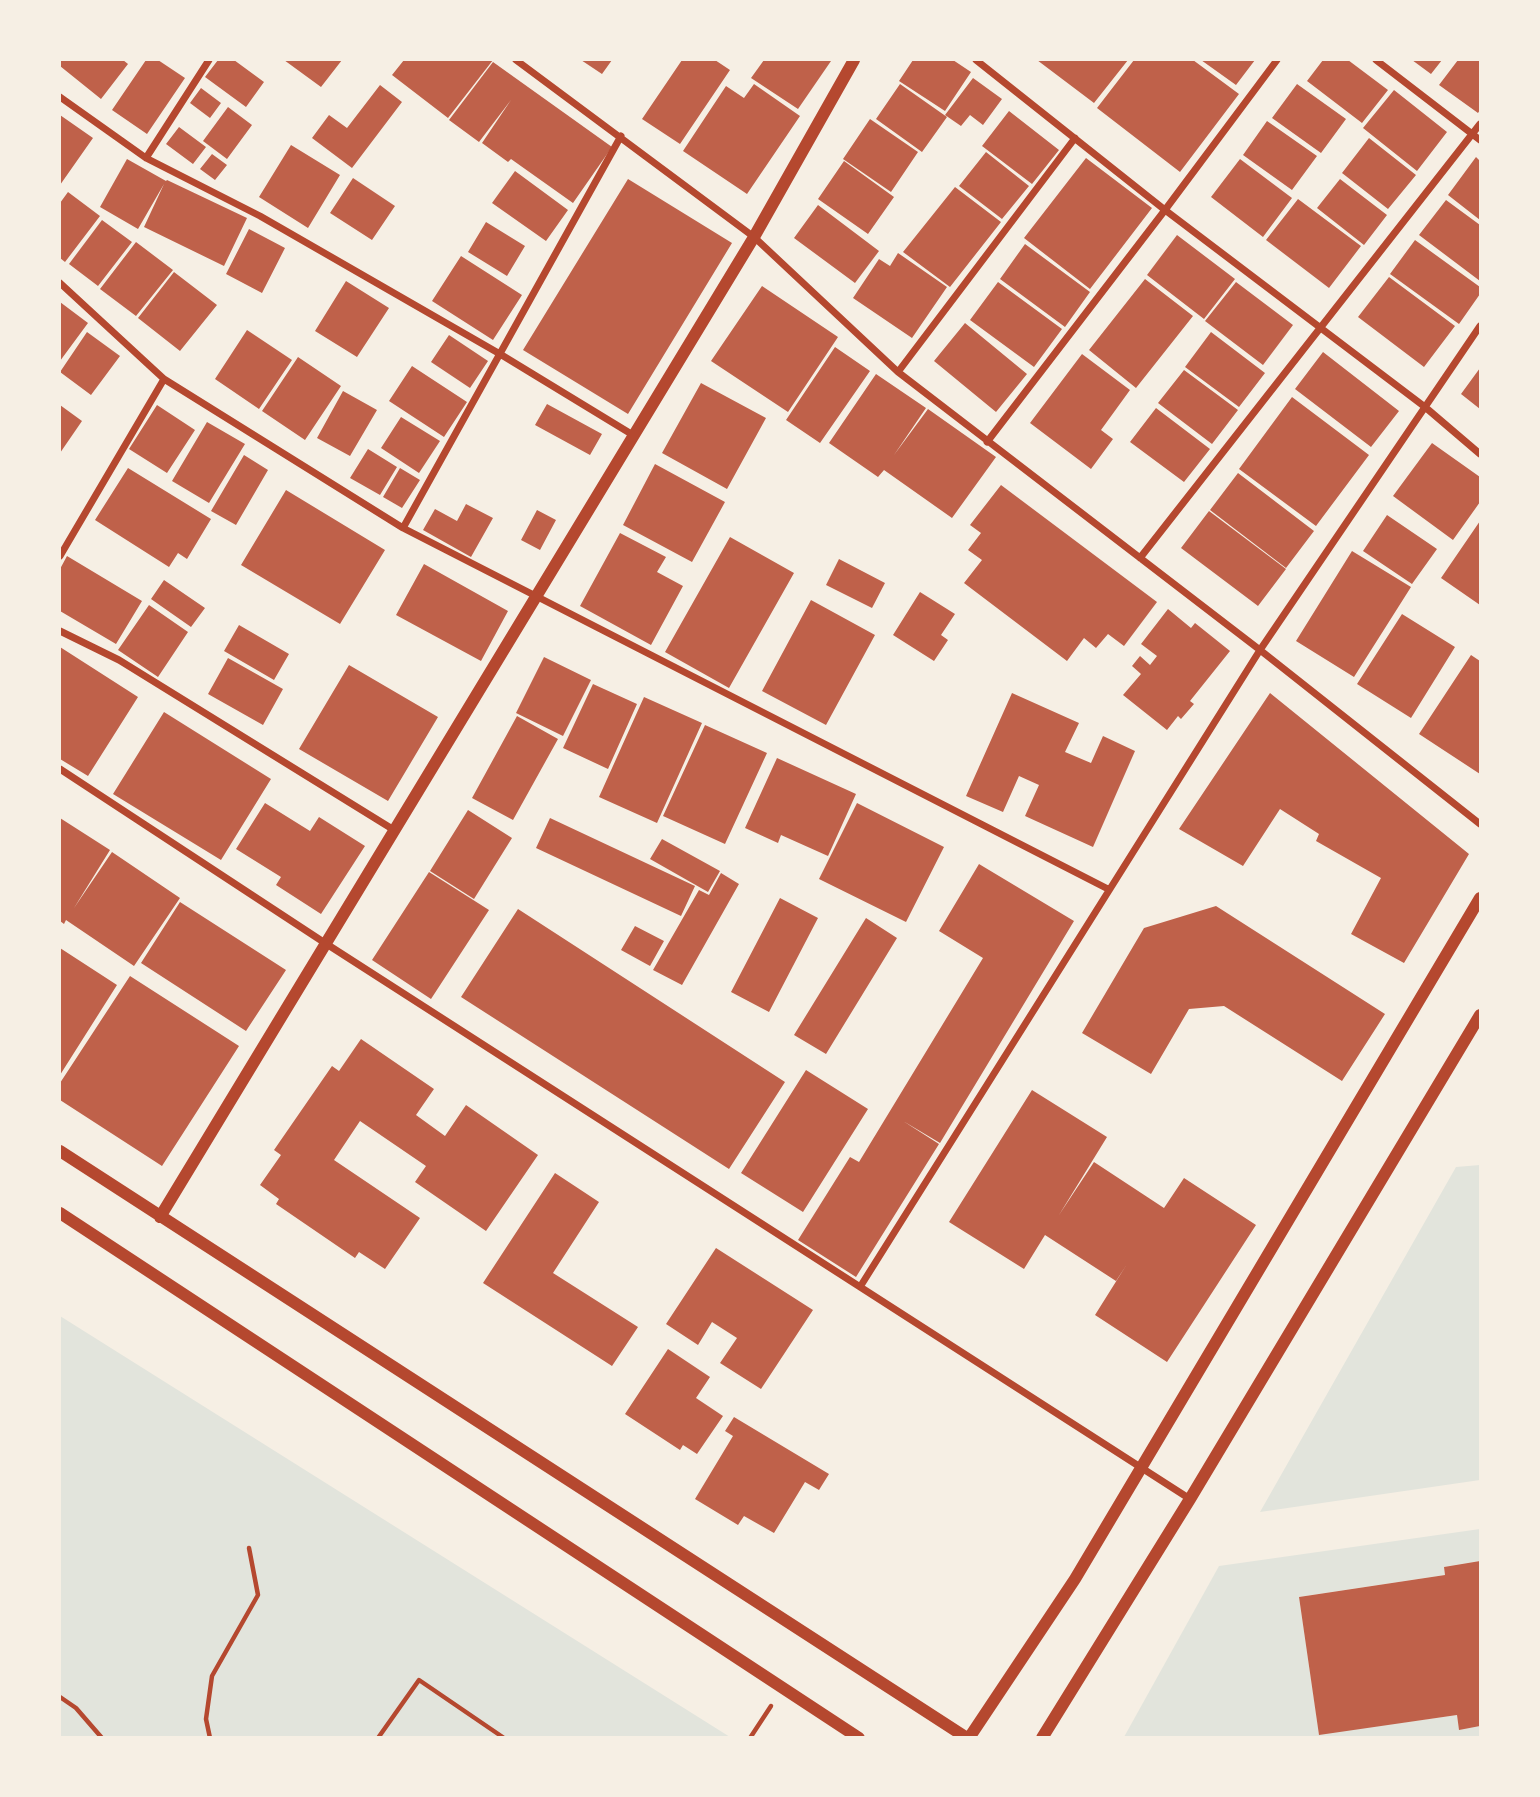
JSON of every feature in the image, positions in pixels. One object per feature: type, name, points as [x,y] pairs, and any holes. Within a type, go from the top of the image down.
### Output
[{"type":"street","points":[[146,158],[209,60]]},
{"type":"street","points":[[516,60],[754,237],[898,372],[1260,650],[1480,824]]},
{"type":"street","points":[[160,1217],[754,237],[854,60]]},
{"type":"street","points":[[976,60],[1165,210],[1425,407],[1480,454]]},
{"type":"street","points":[[987,442],[1277,60]]},
{"type":"street","points":[[1376,60],[1480,140]]},
{"type":"street","points":[[60,97],[146,158],[260,216],[500,354],[633,435]]},
{"type":"street","points":[[1140,558],[1480,124]]},
{"type":"street","points":[[403,528],[621,136]]},
{"type":"street","points":[[898,372],[1075,138]]},
{"type":"street","points":[[60,283],[164,379],[403,528],[1108,889]]},
{"type":"street","points":[[860,1287],[1260,650],[1480,326]]},
{"type":"street","points":[[60,556],[164,379]]},
{"type":"street","points":[[60,631],[119,660],[394,830]]},
{"type":"street","points":[[60,769],[1190,1499]]},
{"type":"street","points":[[60,1151],[968,1738],[1075,1579],[1480,898]]},
{"type":"street","points":[[1042,1738],[1190,1499],[1480,1015]]},
{"type":"street","points":[[60,1213],[859,1738]]},
{"type":"path","points":[[210,1738],[206,1719],[212,1676],[258,1595],[249,1548]]},
{"type":"path","points":[[378,1738],[419,1680],[504,1738]]},
{"type":"path","points":[[750,1738],[784,1688]]},
{"type":"path","points":[[60,1696],[76,1708],[102,1738]]},
{"type":"shaded area","points":[[1480,1165],[1480,1480],[1260,1512],[1456,1167]]},
{"type":"shaded area","points":[[60,1316],[730,1737],[60,1737]]},
{"type":"shaded area","points":[[1480,1529],[1480,1561],[1444,1567],[1445,1575],[1299,1597],[1319,1734],[1457,1715],[1459,1729],[1480,1726],[1480,1737],[1124,1737],[1219,1566]]},
{"type":"building","points":[[60,60],[123,60],[128,64],[101,99],[60,66]]},
{"type":"building","points":[[146,60],[158,60],[185,78],[147,134],[112,110]]},
{"type":"building","points":[[218,60],[234,60],[264,82],[246,107],[205,77]]},
{"type":"building","points":[[284,60],[342,60],[321,87]]},
{"type":"building","points":[[404,60],[493,60],[448,118],[392,75]]},
{"type":"building","points":[[581,60],[612,60],[602,74]]},
{"type":"building","points":[[682,60],[715,60],[730,70],[680,144],[642,119]]},
{"type":"building","points":[[764,60],[831,61],[798,109],[751,78]]},
{"type":"building","points":[[913,60],[953,60],[971,72],[945,111],[899,81]]},
{"type":"building","points":[[1037,60],[1128,60],[1094,103]]},
{"type":"building","points":[[1134,60],[1193,60],[1239,94],[1180,172],[1097,108]]},
{"type":"building","points":[[1201,60],[1255,60],[1236,85]]},
{"type":"building","points":[[1323,60],[1348,60],[1388,90],[1362,123],[1307,81]]},
{"type":"building","points":[[1412,60],[1442,60],[1431,74]]},
{"type":"building","points":[[1458,60],[1480,60],[1478,113],[1439,85]]},
{"type":"building","points":[[493,62],[612,147],[573,203],[511,159],[508,162],[482,143],[511,100],[479,142],[449,120]]},
{"type":"building","points":[[973,78],[1002,99],[983,125],[970,115],[961,126],[945,115]]},
{"type":"building","points":[[754,84],[800,116],[747,194],[683,151],[726,86],[744,98]]},
{"type":"building","points":[[900,84],[947,117],[922,152],[876,119]]},
{"type":"building","points":[[1297,84],[1346,119],[1321,153],[1272,118]]},
{"type":"building","points":[[380,85],[402,102],[352,168],[312,138],[329,115],[347,128]]},
{"type":"building","points":[[201,88],[221,103],[210,118],[190,103]]},
{"type":"building","points":[[1394,90],[1447,132],[1417,171],[1363,128]]},
{"type":"building","points":[[228,107],[252,125],[227,159],[203,141]]},
{"type":"building","points":[[1009,111],[1059,150],[1032,184],[982,146]]},
{"type":"building","points":[[60,115],[93,138],[60,185]]},
{"type":"building","points":[[870,119],[918,152],[891,192],[843,159]]},
{"type":"building","points":[[1267,121],[1317,156],[1292,190],[1243,155]]},
{"type":"building","points":[[179,127],[206,147],[193,164],[166,144]]},
{"type":"building","points":[[1369,138],[1416,175],[1388,209],[1342,173]]},
{"type":"building","points":[[291,145],[340,175],[308,228],[259,197]]},
{"type":"building","points":[[986,152],[1029,186],[1002,219],[959,186]]},
{"type":"building","points":[[212,154],[227,165],[215,180],[200,169]]},
{"type":"building","points":[[1476,157],[1480,161],[1480,220],[1448,195]]},
{"type":"building","points":[[1086,158],[1152,208],[1090,289],[1024,238]]},
{"type":"building","points":[[127,159],[166,181],[247,218],[224,266],[144,227],[164,184],[138,229],[100,207]]},
{"type":"building","points":[[1240,159],[1292,198],[1263,237],[1211,197]]},
{"type":"building","points":[[844,161],[894,197],[868,234],[818,199]]},
{"type":"building","points":[[515,171],[568,210],[546,241],[492,203]]},
{"type":"building","points":[[353,178],[395,206],[372,240],[330,213]]},
{"type":"building","points":[[628,179],[732,243],[628,414],[523,350]]},
{"type":"building","points":[[1340,179],[1387,215],[1364,245],[1317,208]]},
{"type":"building","points":[[955,187],[1001,222],[950,287],[903,252]]},
{"type":"building","points":[[68,192],[100,216],[65,262],[60,258],[60,203]]},
{"type":"building","points":[[1298,199],[1361,246],[1329,288],[1266,240]]},
{"type":"building","points":[[1446,200],[1480,225],[1480,281],[1419,235]]},
{"type":"building","points":[[818,205],[879,251],[855,283],[794,238]]},
{"type":"building","points":[[102,220],[132,242],[98,286],[69,264]]},
{"type":"building","points":[[486,222],[525,246],[507,276],[468,252]]},
{"type":"building","points":[[249,229],[285,248],[262,293],[226,274]]},
{"type":"building","points":[[1177,235],[1235,279],[1204,319],[1147,275]]},
{"type":"building","points":[[1415,240],[1480,287],[1480,294],[1459,324],[1390,274]]},
{"type":"building","points":[[136,242],[173,270],[136,316],[100,289]]},
{"type":"building","points":[[1025,244],[1090,292],[1065,327],[1000,279]]},
{"type":"building","points":[[898,253],[947,287],[912,338],[853,298],[879,259],[890,266]]},
{"type":"building","points":[[461,256],[522,295],[493,340],[432,301]]},
{"type":"building","points":[[174,272],[217,305],[180,351],[138,318]]},
{"type":"building","points":[[1389,277],[1455,326],[1424,367],[1358,317]]},
{"type":"building","points":[[1145,279],[1193,316],[1136,388],[1089,350]]},
{"type":"building","points":[[346,281],[389,308],[357,357],[315,331]]},
{"type":"building","points":[[998,282],[1062,329],[1034,367],[970,320]]},
{"type":"building","points":[[1236,282],[1293,325],[1263,365],[1205,321]]},
{"type":"building","points":[[762,286],[838,337],[788,412],[711,361]]},
{"type":"building","points":[[60,302],[88,323],[60,361]]},
{"type":"building","points":[[965,323],[1027,374],[996,412],[934,361]]},
{"type":"building","points":[[247,330],[292,360],[259,409],[215,379]]},
{"type":"building","points":[[87,332],[120,356],[91,395],[60,372]]},
{"type":"building","points":[[1211,332],[1265,373],[1239,407],[1185,367]]},
{"type":"building","points":[[449,335],[488,361],[470,388],[431,362]]},
{"type":"building","points":[[835,347],[870,371],[820,443],[786,420]]},
{"type":"building","points":[[1323,352],[1399,411],[1371,447],[1295,389]]},
{"type":"building","points":[[1082,354],[1130,390],[1101,430],[1113,439],[1091,469],[1030,423]]},
{"type":"building","points":[[298,357],[341,386],[305,440],[262,411]]},
{"type":"building","points":[[412,366],[467,402],[444,437],[389,401]]},
{"type":"building","points":[[1480,368],[1480,409],[1461,394]]},
{"type":"building","points":[[1184,370],[1238,410],[1212,444],[1158,403]]},
{"type":"building","points":[[876,374],[926,408],[894,455],[928,409],[996,457],[952,518],[884,470],[878,477],[829,443]]},
{"type":"building","points":[[701,383],[766,418],[727,489],[662,453]]},
{"type":"building","points":[[343,391],[377,410],[350,456],[317,438]]},
{"type":"building","points":[[1292,397],[1369,455],[1316,526],[1239,469]]},
{"type":"building","points":[[547,404],[602,434],[590,455],[535,425]]},
{"type":"building","points":[[60,405],[82,421],[60,453]]},
{"type":"building","points":[[157,405],[195,430],[167,473],[129,449]]},
{"type":"building","points":[[1156,408],[1210,449],[1184,482],[1130,442]]},
{"type":"building","points":[[401,417],[440,441],[419,473],[381,448]]},
{"type":"building","points":[[207,422],[245,444],[209,503],[172,481]]},
{"type":"building","points":[[1432,443],[1480,477],[1480,502],[1453,540],[1393,496]]},
{"type":"building","points":[[368,449],[397,467],[380,495],[350,478]]},
{"type":"building","points":[[244,455],[268,470],[236,525],[211,511]]},
{"type":"building","points":[[655,464],[725,502],[692,562],[623,525]]},
{"type":"building","points":[[128,468],[211,519],[187,559],[178,553],[169,567],[95,520]]},
{"type":"building","points":[[400,468],[420,480],[402,508],[383,497]]},
{"type":"building","points":[[1238,473],[1314,531],[1286,568],[1210,510]]},
{"type":"building","points":[[1001,485],[1157,602],[1124,646],[1108,634],[1096,648],[1084,638],[1067,661],[964,583],[982,560],[968,550],[981,533],[970,525]]},
{"type":"building","points":[[286,490],[385,550],[340,624],[241,565]]},
{"type":"building","points":[[466,504],[493,518],[471,557],[423,530],[435,509],[457,521]]},
{"type":"building","points":[[537,510],[556,520],[540,550],[521,540]]},
{"type":"building","points":[[1209,511],[1286,569],[1258,606],[1181,548]]},
{"type":"building","points":[[1387,515],[1437,549],[1412,584],[1363,551]]},
{"type":"building","points":[[1480,521],[1480,605],[1441,578]]},
{"type":"building","points":[[620,533],[666,557],[657,572],[683,586],[651,645],[580,606]]},
{"type":"building","points":[[730,537],[794,573],[729,688],[665,652]]},
{"type":"building","points":[[1352,551],[1411,587],[1354,677],[1296,641]]},
{"type":"building","points":[[67,556],[142,601],[116,644],[60,611],[60,569]]},
{"type":"building","points":[[839,559],[885,583],[872,608],[826,585]]},
{"type":"building","points":[[424,564],[508,611],[481,661],[396,615]]},
{"type":"building","points":[[164,580],[205,608],[191,627],[151,599]]},
{"type":"building","points":[[920,592],[955,614],[941,635],[948,640],[934,661],[893,635]]},
{"type":"building","points":[[811,600],[875,635],[826,725],[762,691]]},
{"type":"building","points":[[149,605],[188,632],[158,677],[118,650]]},
{"type":"building","points":[[1168,609],[1191,628],[1195,623],[1230,651],[1190,701],[1194,704],[1181,719],[1178,716],[1167,730],[1123,695],[1141,674],[1132,666],[1140,656],[1150,665],[1157,656],[1141,644]]},
{"type":"building","points":[[1402,614],[1455,647],[1411,718],[1357,684]]},
{"type":"building","points":[[239,625],[289,654],[274,680],[224,651]]},
{"type":"building","points":[[60,647],[138,697],[88,776],[60,759]]},
{"type":"building","points":[[1471,655],[1480,661],[1480,774],[1419,734]]},
{"type":"building","points":[[544,657],[591,680],[563,736],[516,713]]},
{"type":"building","points":[[228,658],[283,689],[263,725],[208,694]]},
{"type":"building","points":[[349,665],[438,717],[388,801],[299,749]]},
{"type":"building","points":[[593,684],[637,704],[608,769],[563,748]]},
{"type":"building","points":[[1012,693],[1079,723],[1065,752],[1091,763],[1103,736],[1135,751],[1093,847],[1025,816],[1039,785],[1019,776],[1003,812],[966,796]]},
{"type":"building","points":[[1270,693],[1469,854],[1404,963],[1351,934],[1381,878],[1316,841],[1319,834],[1280,809],[1243,866],[1179,829]]},
{"type":"building","points":[[644,697],[702,723],[657,823],[599,797]]},
{"type":"building","points":[[164,712],[271,779],[221,860],[113,794]]},
{"type":"building","points":[[517,716],[558,739],[513,820],[472,798]]},
{"type":"building","points":[[705,725],[767,753],[725,844],[663,816]]},
{"type":"building","points":[[777,758],[856,794],[828,856],[781,835],[778,843],[745,828]]},
{"type":"building","points":[[265,803],[310,831],[319,817],[365,846],[321,914],[276,885],[281,877],[236,849]]},
{"type":"building","points":[[857,803],[944,847],[906,922],[819,879]]},
{"type":"building","points":[[468,810],[512,838],[474,899],[430,871]]},
{"type":"building","points":[[60,818],[110,850],[74,908],[112,852],[180,898],[134,966],[66,920],[64,924],[60,921]]},
{"type":"building","points":[[550,818],[695,886],[681,916],[536,848]]},
{"type":"building","points":[[662,839],[720,871],[708,892],[650,859]]},
{"type":"building","points":[[979,864],[1074,921],[940,1143],[903,1121],[939,1144],[856,1277],[798,1240],[850,1157],[859,1162],[983,958],[939,931]]},
{"type":"building","points":[[429,872],[489,910],[431,999],[372,960]]},
{"type":"building","points":[[721,873],[739,884],[682,985],[653,970],[699,890],[709,895]]},
{"type":"building","points":[[780,898],[818,918],[769,1012],[731,992]]},
{"type":"building","points":[[180,902],[286,970],[246,1031],[141,963]]},
{"type":"building","points":[[1216,906],[1385,1014],[1342,1081],[1224,1006],[1189,1009],[1151,1074],[1082,1033],[1144,928]]},
{"type":"building","points":[[518,909],[785,1082],[729,1169],[461,997]]},
{"type":"building","points":[[866,918],[897,938],[826,1054],[794,1035]]},
{"type":"building","points":[[635,926],[664,941],[650,966],[621,950]]},
{"type":"building","points":[[60,948],[117,985],[60,1075]]},
{"type":"building","points":[[130,976],[239,1046],[162,1166],[60,1100],[60,1083]]},
{"type":"building","points":[[361,1039],[434,1089],[416,1115],[445,1136],[466,1105],[538,1155],[486,1231],[415,1182],[426,1166],[360,1121],[334,1160],[420,1218],[385,1269],[359,1252],[355,1258],[276,1204],[279,1199],[260,1185],[281,1155],[274,1150],[332,1066],[339,1071]]},
{"type":"building","points":[[806,1070],[868,1109],[803,1212],[741,1173]]},
{"type":"building","points":[[1032,1090],[1107,1137],[1059,1215],[1094,1162],[1164,1208],[1184,1178],[1256,1225],[1167,1362],[1095,1315],[1127,1264],[1116,1281],[1045,1235],[1024,1269],[949,1222]]},
{"type":"building","points":[[555,1173],[599,1202],[553,1273],[638,1327],[612,1366],[483,1283]]},
{"type":"building","points":[[716,1248],[813,1310],[761,1389],[720,1363],[737,1338],[712,1322],[698,1345],[666,1324]]},
{"type":"building","points":[[668,1349],[710,1377],[696,1398],[723,1416],[697,1454],[683,1445],[680,1450],[625,1414]]},
{"type":"building","points":[[734,1417],[829,1474],[819,1490],[805,1482],[774,1533],[744,1516],[738,1525],[695,1499],[733,1436],[725,1431]]},
{"type":"building","points":[[1480,1561],[1480,1726],[1459,1730],[1457,1715],[1319,1735],[1299,1597],[1445,1575],[1444,1567]]}]
